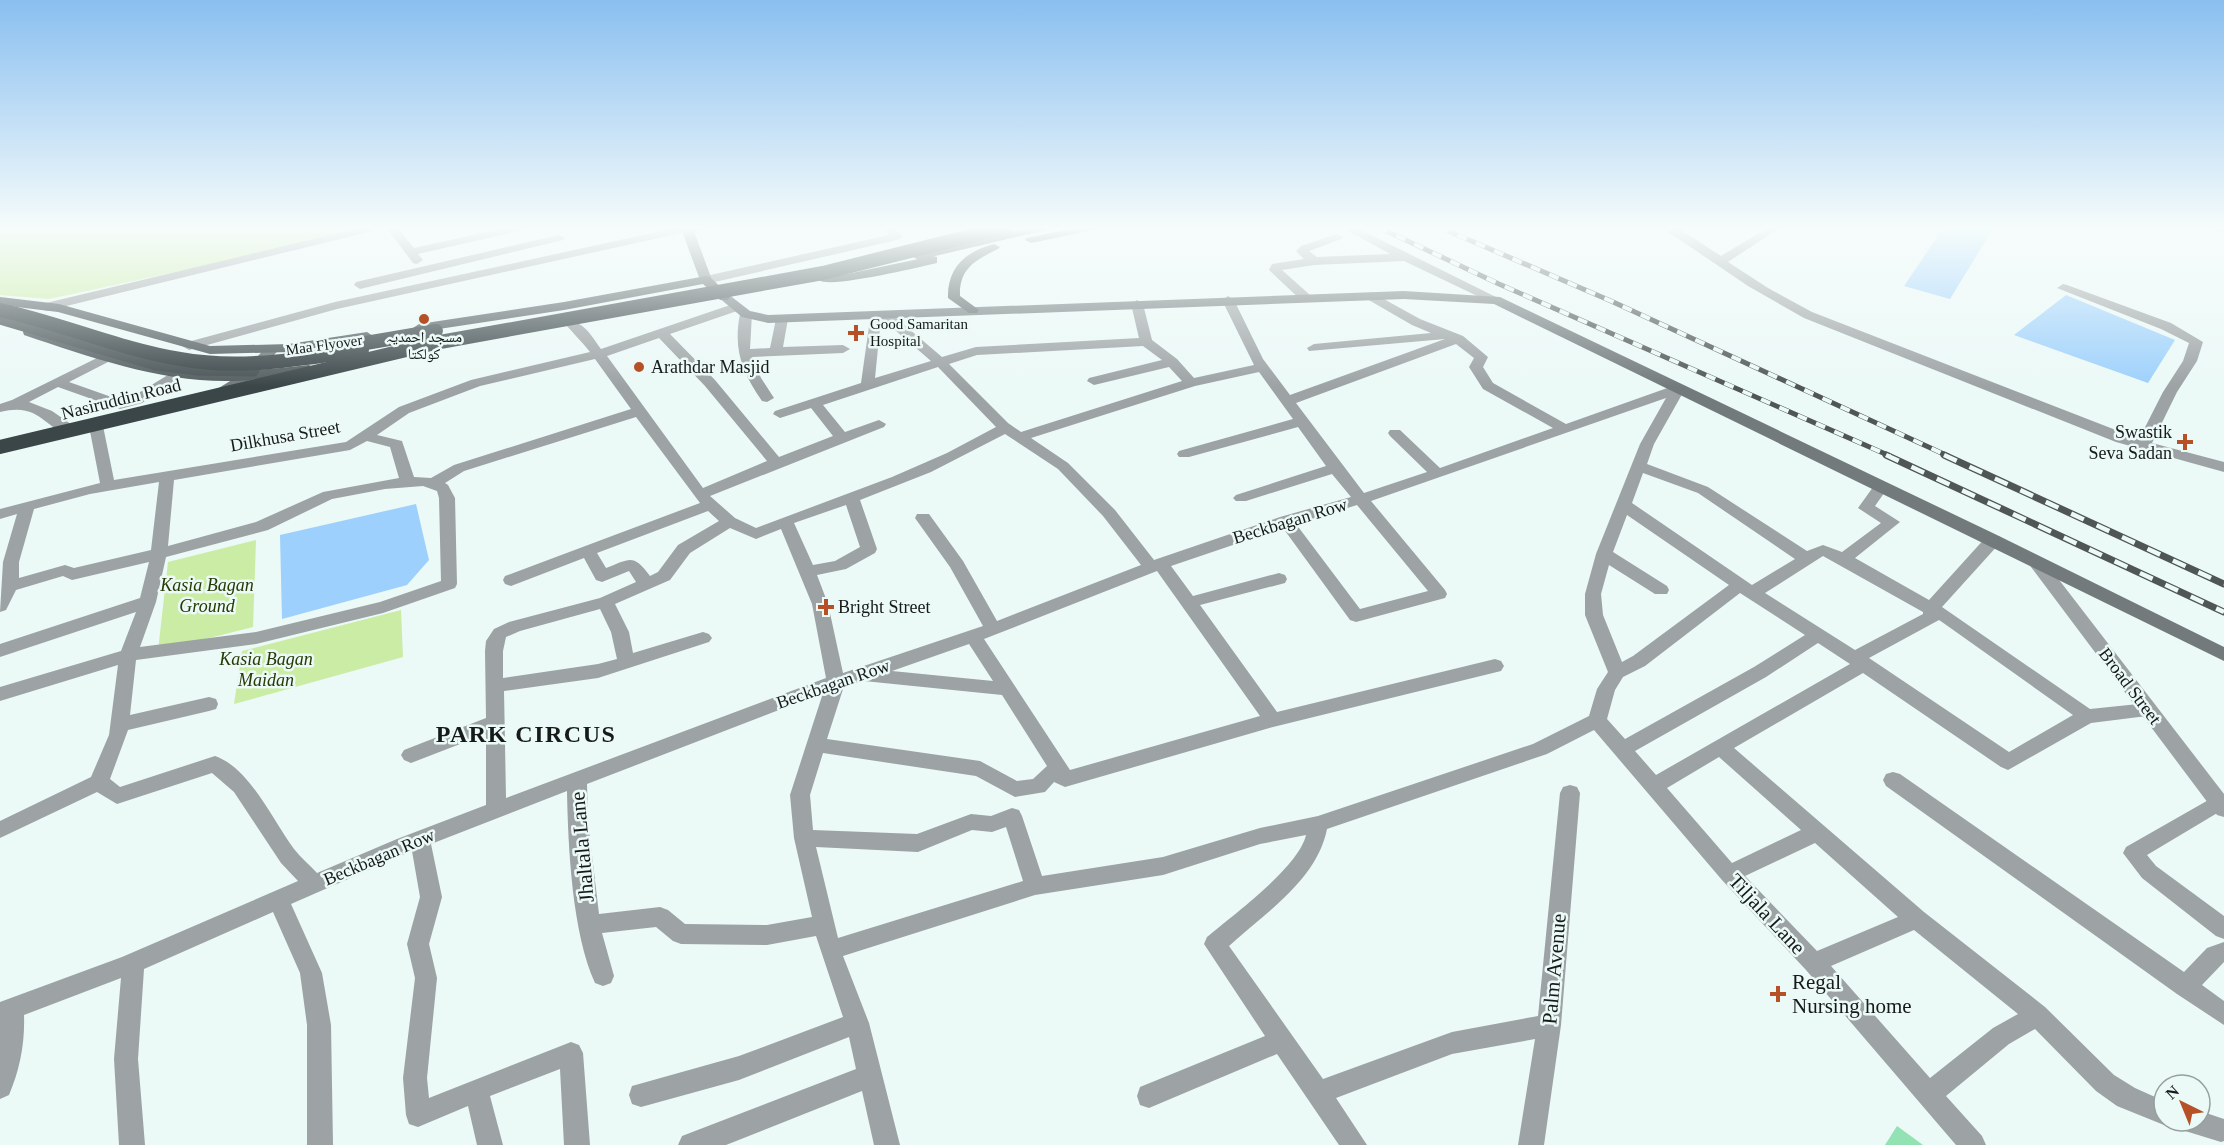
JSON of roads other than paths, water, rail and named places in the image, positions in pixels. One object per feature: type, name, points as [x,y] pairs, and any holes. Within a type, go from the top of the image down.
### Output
[{"type":"highway","name":"Maa Flyover","points":[[0,310],[38,317],[158,355],[234,363],[317,357],[745,280]]},
{"type":"highway","name":"Maa Flyover","points":[[0,318],[34,326],[141,361],[201,370],[265,370],[409,349],[781,280]]},
{"type":"highway","points":[[0,302],[50,313],[171,348],[218,357],[287,355],[444,330],[515,323]]},
{"type":"highway","points":[[0,449],[409,349]]},
{"type":"main road","name":"Maa Flyover","points":[[0,302],[46,307],[102,319],[189,346],[210,350],[271,350],[564,306],[704,280]]},
{"type":"main road","points":[[706,280],[741,310],[758,318],[782,319],[1371,296],[1452,296],[1496,300],[1993,540],[2224,655]]},
{"type":"main road","points":[[0,324],[105,358],[181,373],[225,377],[248,376],[324,367],[822,280]]},
{"type":"main road","points":[[952,280],[954,298],[973,310]]},
{"type":"main road","name":"Nasiruddin Road","points":[[0,449],[222,393],[248,376],[271,350]]},
{"type":"street","points":[[46,307],[156,280]]},
{"type":"street","points":[[360,285],[379,280]]},
{"type":"street","points":[[433,280],[436,284]]},
{"type":"street","points":[[189,346],[335,306],[452,280]]},
{"type":"street","points":[[1287,280],[1306,298]]},
{"type":"street","points":[[1454,280],[1496,300]]},
{"type":"street","points":[[1748,280],[1780,301],[1816,319],[2143,446],[2224,467]]},
{"type":"street","points":[[2063,288],[2166,326],[2196,342],[2190,361],[2170,392],[2143,446]]},
{"type":"street","points":[[1371,296],[1416,322],[1453,337],[1481,357],[1476,367],[1480,377],[1488,386],[1563,428]]},
{"type":"street","points":[[1228,300],[1263,367],[1335,468],[1439,594],[1356,616],[1286,521]]},
{"type":"street","points":[[1137,304],[1146,342],[1172,362],[1191,383]]},
{"type":"street","points":[[741,310],[743,353],[756,382],[767,398]]},
{"type":"street","name":"Dilkhusa Street","points":[[0,514],[108,486],[350,446],[404,410],[476,383],[599,354],[661,332],[741,310]]},
{"type":"street","points":[[868,385],[879,314],[941,363],[1006,428],[1063,466],[1109,513],[1190,602],[1274,720]]},
{"type":"street","points":[[776,352],[782,319]]},
{"type":"street","points":[[572,325],[580,330],[599,354],[705,500],[729,522],[756,534],[852,499],[960,454],[1006,428]]},
{"type":"street","points":[[661,332],[710,383],[776,462]]},
{"type":"street","points":[[1314,348],[1453,337]]},
{"type":"street","points":[[1288,400],[1453,337]]},
{"type":"street","points":[[780,414],[976,351],[1146,342]]},
{"type":"street","points":[[743,353],[843,349]]},
{"type":"street","points":[[0,408],[16,403],[105,358]]},
{"type":"street","points":[[1094,381],[1172,362]]},
{"type":"street","points":[[1020,437],[1142,397],[1263,367]]},
{"type":"street","points":[[56,382],[120,405],[137,400],[181,373]]},
{"type":"street","points":[[1120,375],[1142,397]]},
{"type":"street","points":[[1617,672],[1594,615],[1593,594],[1604,554],[1640,467],[1647,444],[1678,389]]},
{"type":"street","name":"Beckbagan Row","points":[[6,1010],[133,963],[314,884],[496,809],[836,681],[864,674],[993,629],[1156,565],[1286,521],[1361,500],[1678,389]]},
{"type":"street","points":[[16,403],[47,414],[73,432]]},
{"type":"street","points":[[814,403],[842,438]]},
{"type":"street","points":[[433,484],[459,468],[639,411]]},
{"type":"street","points":[[1184,454],[1302,421]]},
{"type":"street","points":[[511,580],[589,553],[705,500],[776,462],[879,424]]},
{"type":"street","points":[[96,426],[108,486]]},
{"type":"street","points":[[1395,433],[1437,473]]},
{"type":"street","points":[[365,436],[398,444],[408,482]]},
{"type":"street","points":[[1640,467],[1703,490],[1807,559]]},
{"type":"street","points":[[1241,498],[1335,468]]},
{"type":"street","points":[[0,830],[99,782],[118,735],[128,655],[148,602],[159,554],[166,504],[167,476]]},
{"type":"street","points":[[0,694],[128,655],[256,638],[383,607],[449,584],[447,498],[443,488],[424,481],[385,484],[328,495],[262,526],[159,554],[72,574],[64,570],[10,586]]},
{"type":"street","points":[[1843,559],[1892,522],[1866,508],[1881,486]]},
{"type":"street","points":[[808,573],[840,564],[869,549],[852,499]]},
{"type":"street","points":[[1623,505],[1746,589],[1860,661],[2008,762],[2087,716],[2148,710]]},
{"type":"street","points":[[0,606],[10,586],[11,562],[27,506]]},
{"type":"street","points":[[923,518],[957,565],[993,629]]},
{"type":"street","points":[[496,809],[495,641],[500,633],[515,626],[605,602],[664,576],[684,549],[729,522]]},
{"type":"street","points":[[784,522],[820,604],[836,681],[800,795],[804,838],[830,950],[857,1023],[887,1145]]},
{"type":"street","points":[[1653,786],[1932,617],[1932,608],[1993,540]]},
{"type":"street","points":[[830,950],[1035,886],[1163,866],[1260,836],[1318,824],[1540,749],[1597,720],[1606,689],[1617,672],[1639,661],[1746,589],[1823,550],[1932,608],[2087,716]]},
{"type":"street","points":[[589,553],[602,576],[632,564],[647,584]]},
{"type":"street","points":[[1604,554],[1661,590]]},
{"type":"street","name":"Broad Street","points":[[2037,563],[2221,805]]},
{"type":"street","points":[[1190,602],[1278,579]]},
{"type":"street","points":[[0,651],[148,602]]},
{"type":"street","points":[[605,602],[620,632],[626,661]]},
{"type":"street","points":[[1623,749],[1760,672],[1817,635]]},
{"type":"street","points":[[973,636],[1065,779]]},
{"type":"street","points":[[494,686],[598,671],[702,638]]},
{"type":"street","points":[[816,745],[980,769],[1015,789],[1038,786],[1052,772],[1065,779],[1274,720],[1495,666]]},
{"type":"street","points":[[864,674],[1005,689]]},
{"type":"street","points":[[119,725],[209,704]]},
{"type":"street","name":"Tiljala Lane","points":[[1597,720],[1729,874],[1814,963],[1973,1145]]},
{"type":"street","points":[[411,754],[496,722]]},
{"type":"street","points":[[1719,747],[1916,920],[2037,1014],[2104,1083],[2126,1097],[2152,1108]]},
{"type":"street","points":[[99,782],[117,796],[215,764],[241,786],[288,857],[314,884]]},
{"type":"street","name":"Jhaltala Lane","points":[[577,780],[578,822],[589,925],[660,916],[681,934],[767,934],[824,925]]},
{"type":"street","points":[[1893,780],[2224,1014]]},
{"type":"street","name":"Palm Avenue","points":[[1531,1145],[1549,1025],[1570,793]]},
{"type":"street","points":[[2221,805],[2133,853],[2149,872],[2224,929]]},
{"type":"street","points":[[804,838],[918,843],[970,822],[992,824],[1012,816],[1035,886]]},
{"type":"street","points":[[1318,824],[1314,844],[1295,873],[1215,944],[1354,1145]]},
{"type":"street","points":[[1729,874],[1815,833]]},
{"type":"street","points":[[420,840],[431,897],[418,944],[426,978],[415,1078],[418,1115],[571,1053],[577,1145]]},
{"type":"street","points":[[279,900],[311,973],[319,1025],[320,1145]]},
{"type":"street","points":[[1814,963],[1916,920]]},
{"type":"street","points":[[589,925],[603,976]]},
{"type":"street","points":[[2185,987],[2215,955],[2224,952]]},
{"type":"street","points":[[132,1145],[126,1059],[133,963]]},
{"type":"street","points":[[0,1087],[13,1042],[6,1010]]},
{"type":"street","points":[[1929,1094],[2001,1036],[2037,1014]]},
{"type":"street","points":[[641,1095],[739,1068],[857,1023]]},
{"type":"street","points":[[1318,1093],[1452,1042],[1549,1025]]},
{"type":"street","points":[[1149,1096],[1281,1041]]},
{"type":"street","points":[[691,1145],[770,1117],[871,1075]]},
{"type":"street","points":[[476,1090],[490,1145]]},
{"type":"water","points":[[1908,280],[1961,280],[1950,299],[1904,286]]},
{"type":"water","points":[[2066,295],[2175,340],[2148,383],[2014,335]]},
{"type":"water","points":[[416,504],[429,560],[407,585],[282,619],[280,535]]},
{"type":"railway","points":[[1491,280],[1890,456]]},
{"type":"railway","points":[[1563,280],[1948,456]]},
{"type":"railway","points":[[1886,455],[2224,612]]},
{"type":"railway","points":[[1944,455],[2224,584]]},
{"type":"place","name":"مسجد احمدیہ کولکتا","points":[[424,319]]},
{"type":"place","name":"Good Samaritan Hospital","points":[[856,333]]},
{"type":"place","name":"Arathdar Masjid","points":[[639,367]]},
{"type":"place","name":"Swastik Seva Sadan","points":[[2185,442]]},
{"type":"place","name":"Bright Street","points":[[826,607]]},
{"type":"place","name":"Regal Nursing home","points":[[1778,994]]},
{"type":"district","name":"PARK CIRCUS","points":[[526,734]]},
{"type":"park label","name":"Kasia Bagan Ground","points":[[207,595]]},
{"type":"park label","name":"Kasia Bagan Maidan","points":[[266,669]]}]
